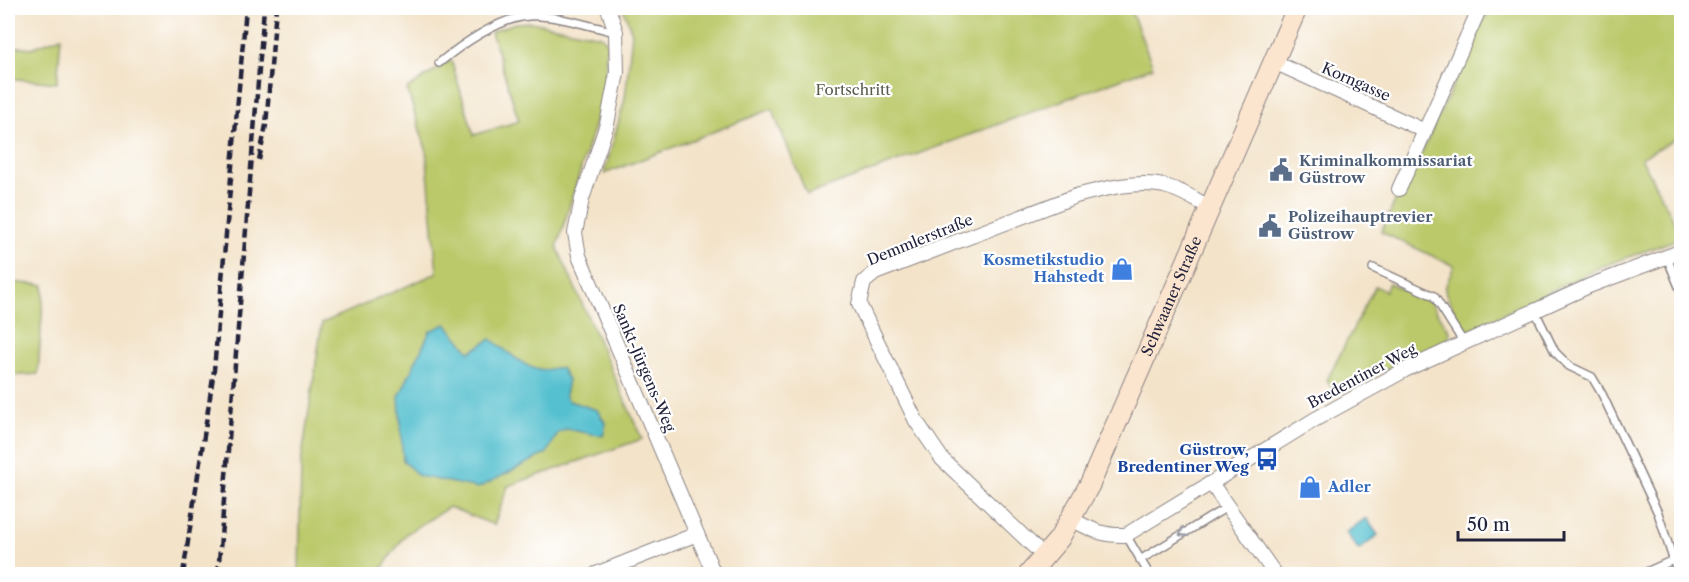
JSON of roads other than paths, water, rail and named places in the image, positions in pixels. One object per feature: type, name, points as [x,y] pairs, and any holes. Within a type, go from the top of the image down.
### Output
[{"type":"main road","name":"Schwaaner Straße","points":[[1029,574],[1045,557],[1071,519],[1090,484],[1297,8]]},
{"type":"street","name":"Sankt-Jürgens-Weg","points":[[608,8],[616,32],[618,73],[607,124],[582,199],[575,233],[579,256],[714,574]]},
{"type":"street","points":[[1399,189],[1478,12],[1482,8]]},
{"type":"street","name":"Korngasse","points":[[1274,62],[1425,131]]},
{"type":"street","name":"Demmlerstraße","points":[[1045,557],[942,459],[916,421],[859,304],[864,282],[875,273],[1076,196],[1099,190],[1135,185],[1165,186],[1211,208]]},
{"type":"street","name":"Bredentiner Weg","points":[[1126,535],[1356,396],[1534,311],[1682,250]]},
{"type":"street","points":[[1211,483],[1275,574]]},
{"type":"street","points":[[1071,519],[1100,534],[1126,535]]},
{"type":"street","points":[[596,574],[697,534]]},
{"type":"lane","points":[[439,63],[456,49],[491,28],[510,20],[529,16],[616,32]]},
{"type":"lane","points":[[1666,255],[1682,294]]},
{"type":"lane","points":[[1373,268],[1434,296],[1464,343]]},
{"type":"lane","points":[[1534,311],[1554,352],[1569,366],[1592,377],[1602,393],[1658,513],[1678,574]]},
{"type":"lane","points":[[1140,560],[1227,507]]},
{"type":"lane","points":[[1126,535],[1149,574]]},
{"type":"lane","points":[[1642,574],[1673,560]]},
{"type":"water","points":[[446,324],[470,352],[491,339],[530,367],[542,370],[561,368],[568,380],[565,395],[569,401],[597,410],[606,424],[603,436],[566,429],[558,433],[547,453],[478,488],[419,476],[403,461],[399,397],[430,331]]},
{"type":"water","points":[[1366,518],[1378,535],[1359,550],[1346,533]]},
{"type":"railway","points":[[183,574],[214,370],[246,8]]},
{"type":"railway","points":[[218,574],[264,8]]},
{"type":"railway","points":[[259,160],[266,125],[276,8]]},
{"type":"place","name":"Kriminalkommissariat Güstrow","points":[[1281,170]]},
{"type":"place","name":"Polizeihauptrevier Güstrow","points":[[1270,226]]},
{"type":"place","name":"Kosmetikstudio Hahstedt","points":[[1122,269]]},
{"type":"place","name":"Güstrow, Bredentiner Weg","points":[[1267,459]]},
{"type":"place","name":"Adler","points":[[1310,487]]},
{"type":"park label","name":"Fortschritt","points":[[853,90]]}]
